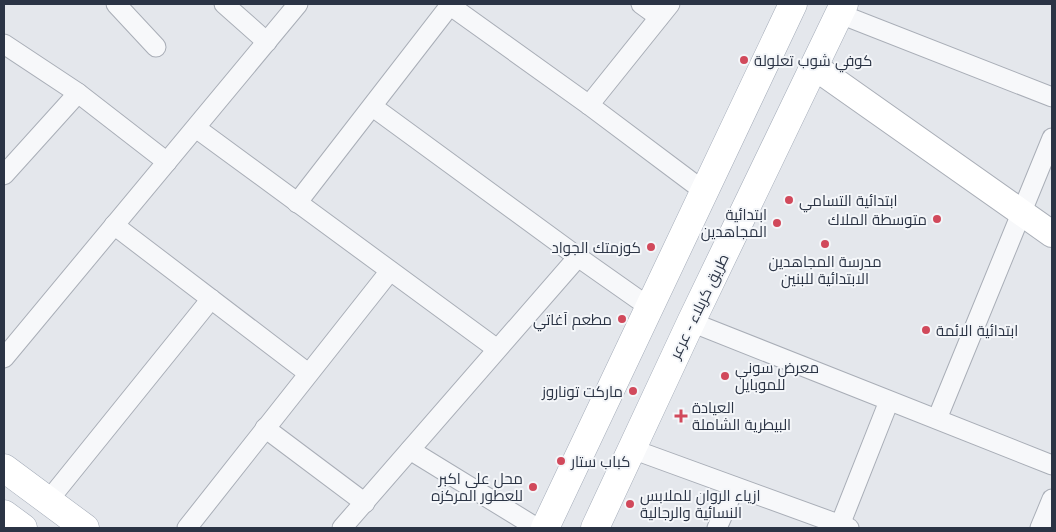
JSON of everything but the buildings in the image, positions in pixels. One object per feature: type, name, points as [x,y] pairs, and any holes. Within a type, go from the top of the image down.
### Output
[{"type":"main road","points":[[545,528],[793,4]]},
{"type":"main road","name":"طريق كربلاء - عرعر","points":[[595,528],[691,322],[842,9]]},
{"type":"main road","points":[[4,468],[85,528]]},
{"type":"main road","points":[[4,514],[23,528]]},
{"type":"street","points":[[116,4],[156,47]]},
{"type":"street","points":[[224,4],[267,42]]},
{"type":"street","points":[[4,358],[298,4]]},
{"type":"street","points":[[298,203],[450,4],[705,192]]},
{"type":"street","points":[[589,105],[665,11],[641,4]]},
{"type":"street","points":[[842,9],[1052,97]]},
{"type":"street","points":[[4,44],[78,93],[167,162]]},
{"type":"street","points":[[815,67],[1052,234]]},
{"type":"street","points":[[4,175],[78,93]]},
{"type":"street","points":[[373,107],[578,257],[650,307]]},
{"type":"street","points":[[196,128],[497,349]]},
{"type":"street","points":[[937,419],[1052,138]]},
{"type":"street","points":[[114,226],[308,373]]},
{"type":"street","points":[[342,528],[578,257]]},
{"type":"street","points":[[187,528],[390,271]]},
{"type":"street","points":[[48,501],[211,299]]},
{"type":"street","points":[[691,322],[1052,465]]},
{"type":"street","points":[[632,449],[844,527],[889,401]]},
{"type":"street","points":[[266,428],[365,503]]},
{"type":"street","points":[[410,450],[537,528]]},
{"type":"street","points":[[717,528],[735,487]]},
{"type":"street","points":[[1040,528],[1052,499]]},
{"type":"place","name":"كوفي شوب تعلولة","points":[[744,60]]},
{"type":"place","name":"ابتدائية التسامي","points":[[789,200]]},
{"type":"place","name":"متوسطة الملاك","points":[[937,219]]},
{"type":"place","name":"ابتدائية المجاهدين","points":[[777,223]]},
{"type":"place","name":"مدرسة المجاهدين الابتدائية للبنين","points":[[825,244]]},
{"type":"place","name":"كوزمتك الجواد","points":[[651,247]]},
{"type":"place","name":"مطعم آغاتي","points":[[622,319]]},
{"type":"place","name":"ابتدائية الائمة","points":[[926,330]]},
{"type":"place","name":"معرض سوني للموبايل","points":[[725,376]]},
{"type":"place","name":"ماركت توناروز","points":[[633,391]]},
{"type":"place","name":"العيادة البيطرية الشاملة","points":[[681,416]]},
{"type":"place","name":"كباب ستار","points":[[561,461]]},
{"type":"place","name":"محل علي اكبر للعطور المركزه","points":[[533,487]]},
{"type":"place","name":"ازياء الروان للملابس النسائية والرجالية","points":[[630,504]]}]
